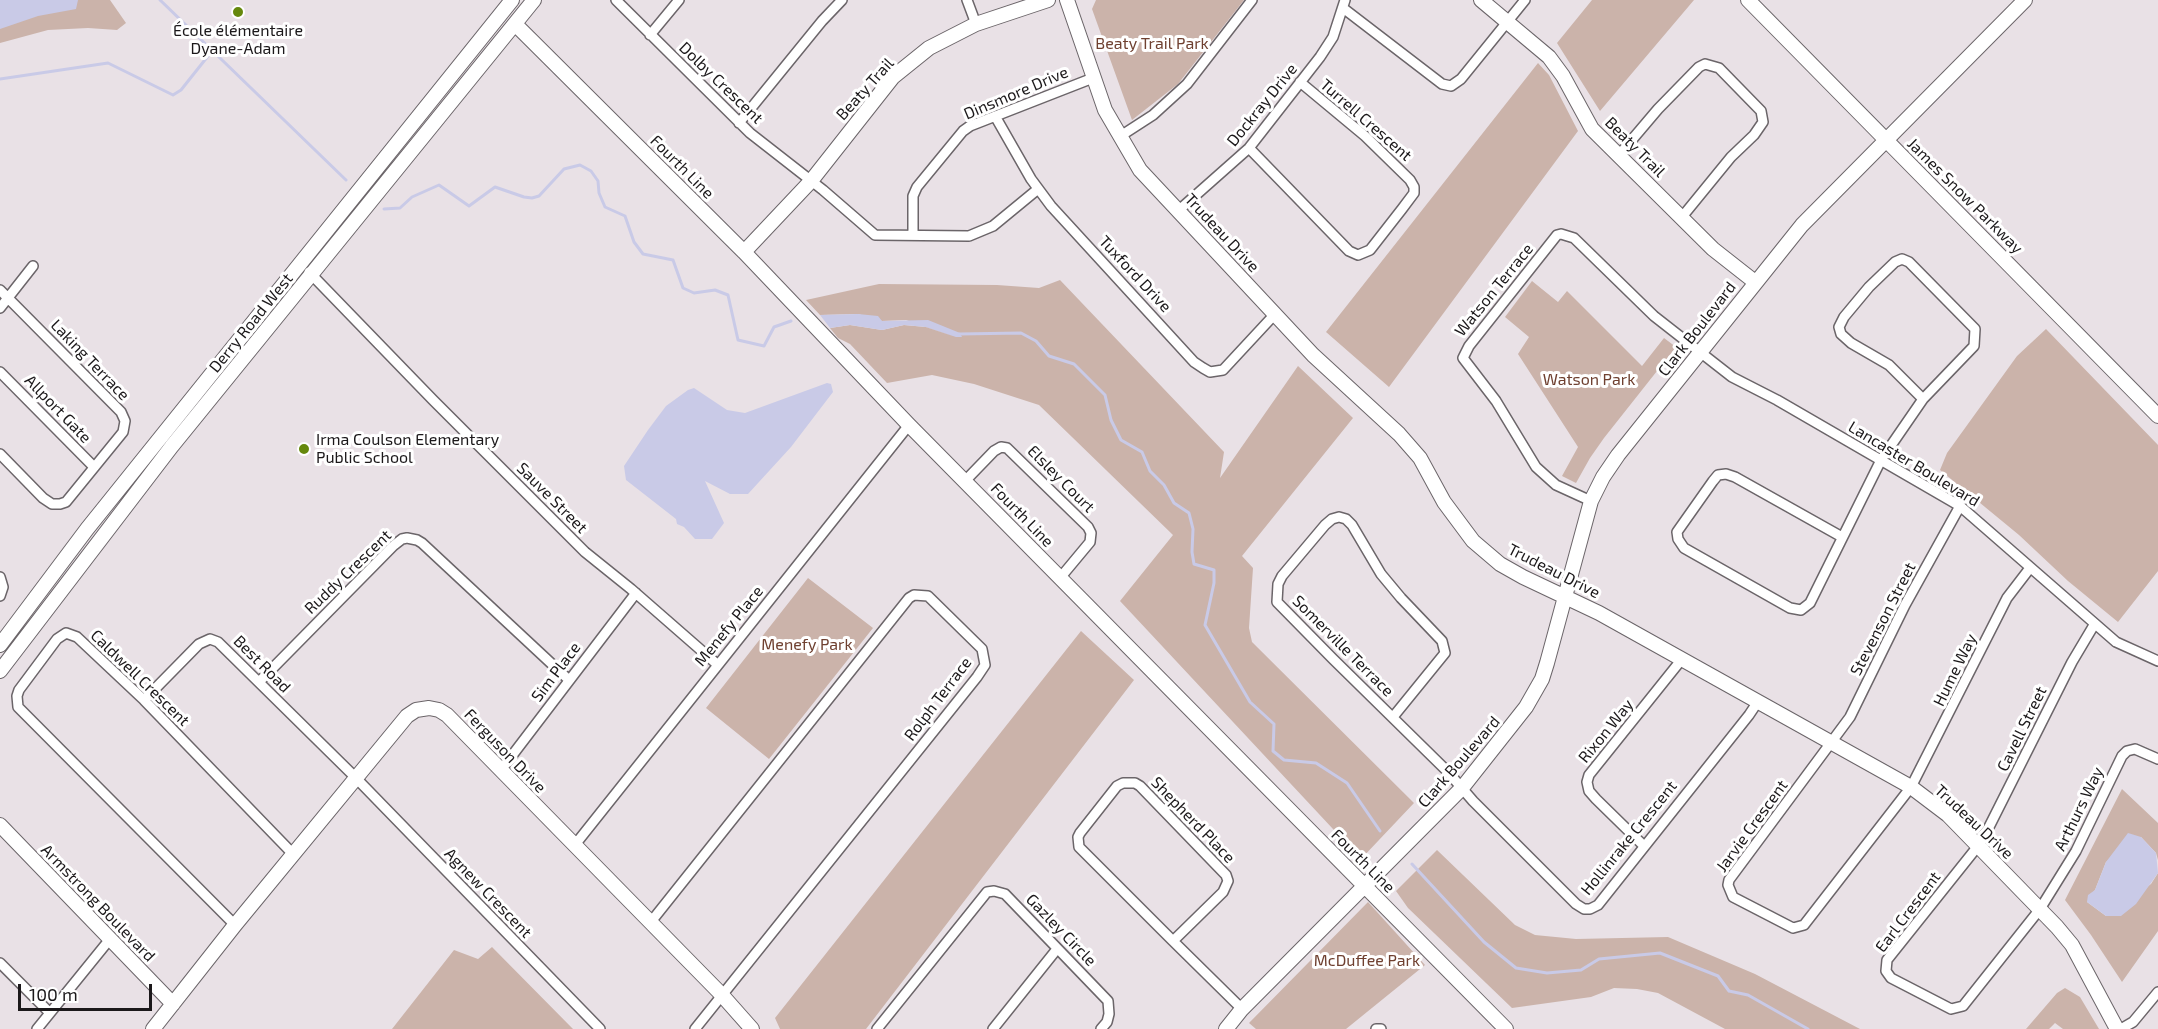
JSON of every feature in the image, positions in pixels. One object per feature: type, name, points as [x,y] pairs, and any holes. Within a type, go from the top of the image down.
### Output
[{"type":"street","name":"Derry Road West","points":[[0,645],[87,530],[512,0]]},
{"type":"street","name":"Derry Road West","points":[[0,671],[172,446],[534,0]]},
{"type":"street","name":"Dolby Crescent","points":[[616,0],[739,123],[875,235],[969,236],[981,233],[1038,189]]},
{"type":"street","points":[[650,34],[679,0]]},
{"type":"street","points":[[739,123],[822,21],[842,0]]},
{"type":"street","points":[[967,0],[976,24]]},
{"type":"street","name":"Beaty Trail","points":[[744,252],[811,181],[893,77],[930,48],[976,24],[1048,0]]},
{"type":"street","name":"Trudeau Drive","points":[[1067,0],[1105,110],[1140,170],[1313,355],[1399,434],[1419,458],[1444,502],[1473,541],[1500,564],[1599,613],[1911,787],[1948,815],[2072,945],[2119,1029]]},
{"type":"street","points":[[1119,137],[1154,115],[1187,84],[1252,0]]},
{"type":"street","name":"Beaty Trail","points":[[1481,0],[1549,57],[1563,76],[1592,129],[1713,249],[1755,282]]},
{"type":"street","points":[[1344,4],[1446,86],[1457,84],[1525,0]]},
{"type":"street","name":"James Snow Parkway","points":[[1748,0],[2158,416]]},
{"type":"street","name":"Clark Boulevard","points":[[1226,1029],[1242,1009],[1462,788],[1535,693],[1547,663],[1566,598],[1591,501],[1618,454],[1802,225],[2025,0]]},
{"type":"street","name":"Dockray Drive","points":[[1179,210],[1249,148],[1333,36],[1344,4]]},
{"type":"street","name":"Fourth Line","points":[[515,24],[744,252],[909,425],[1506,1029]]},
{"type":"street","points":[[1619,155],[1658,109],[1699,67],[1705,64],[1719,68],[1761,111],[1763,122],[1682,217]]},
{"type":"street","name":"Dinsmore Drive","points":[[913,235],[914,196],[917,187],[963,131],[970,126],[1093,78]]},
{"type":"street","name":"Turrell Crescent","points":[[1249,148],[1349,251],[1358,255],[1370,250],[1402,209],[1414,193],[1410,180],[1365,136],[1300,82]]},
{"type":"street","name":"Tuxford Drive","points":[[995,116],[1038,189],[1061,218],[1108,266],[1194,362],[1210,372],[1223,370],[1275,314]]},
{"type":"street","name":"Watson Terrace","points":[[1591,501],[1546,478],[1536,466],[1497,400],[1465,363],[1463,354],[1557,235],[1561,234],[1574,238],[1654,316],[1699,352]]},
{"type":"street","points":[[1842,537],[1726,474],[1718,476],[1713,481],[1677,532],[1678,539],[1688,550],[1796,610],[1801,610],[1810,603],[1881,460],[1923,399],[1974,346],[1975,329],[1909,262],[1902,259],[1869,287],[1844,317],[1839,327],[1841,334],[1889,365],[1923,399]]},
{"type":"street","name":"Sauve Street","points":[[301,263],[433,400],[585,552],[718,665]]},
{"type":"street","points":[[0,308],[33,266]]},
{"type":"street","name":"Laking Terrace","points":[[0,290],[121,412],[125,421],[123,432],[66,502],[52,504],[0,454]]},
{"type":"street","name":"Lancaster Boulevard","points":[[1699,352],[1732,377],[1777,400],[1960,506],[2094,625],[2116,642],[2158,661]]},
{"type":"street","name":"Allport Gate","points":[[0,372],[94,467]]},
{"type":"street","name":"Menefy Place","points":[[574,846],[909,425]]},
{"type":"street","name":"Elsley Court","points":[[965,481],[994,451],[1007,448],[1088,527],[1091,533],[1090,542],[1060,578]]},
{"type":"street","name":"Stevenson Street","points":[[1832,744],[1850,717],[1905,605],[1960,506]]},
{"type":"street","name":"Somerville Terrace","points":[[1393,717],[1440,661],[1445,653],[1442,641],[1381,574],[1352,525],[1346,519],[1339,517],[1332,519],[1282,576],[1277,591],[1278,602],[1462,788]]},
{"type":"street","name":"Ruddy Crescent","points":[[259,682],[393,546],[407,538],[422,543],[569,680]]},
{"type":"street","name":"Hume Way","points":[[1911,787],[2007,598],[2030,568]]},
{"type":"street","points":[[0,577],[3,587],[0,596]]},
{"type":"street","name":"Sim Place","points":[[501,770],[636,593]]},
{"type":"street","name":"Rolph Terrace","points":[[650,923],[909,598],[914,595],[928,596],[982,649],[985,659],[982,670],[721,994]]},
{"type":"street","name":"Cavell Street","points":[[1978,846],[1996,817],[2072,662],[2094,625]]},
{"type":"street","name":"Caldwell Crescent","points":[[235,925],[18,706],[19,690],[57,639],[66,633],[77,637],[144,700],[293,854]]},
{"type":"street","name":"Best Road","points":[[144,700],[199,644],[210,639],[218,642],[355,777]]},
{"type":"street","name":"Rixon Way","points":[[1644,846],[1596,800],[1587,782],[1589,775],[1682,659]]},
{"type":"street","name":"Hollinrake Crescent","points":[[1462,788],[1576,904],[1584,909],[1590,909],[1598,905],[1757,702]]},
{"type":"street","name":"Ferguson Drive","points":[[153,1029],[406,716],[416,710],[429,708],[447,715],[721,994],[752,1029]]},
{"type":"street","name":"Jarvie Crescent","points":[[1832,744],[1730,880],[1728,885],[1732,897],[1793,928],[1804,925],[1911,787]]},
{"type":"street","name":"Arthurs Way","points":[[2040,909],[2076,851],[2122,756],[2127,751],[2136,749],[2158,759]]},
{"type":"street","name":"Agnew Crescent","points":[[355,777],[600,1029]]},
{"type":"street","name":"Shepherd Place","points":[[1173,941],[1223,892],[1228,881],[1226,875],[1140,786],[1135,783],[1123,783],[1117,786],[1080,833],[1079,847],[1173,941],[1242,1009]]},
{"type":"street","name":"Armstrong Boulevard","points":[[0,825],[173,1004]]},
{"type":"street","name":"Earl Crescent","points":[[1978,846],[1887,960],[1886,971],[1891,978],[1951,1009],[1963,1006],[2040,909]]},
{"type":"street","name":"Gazley Circle","points":[[877,1029],[987,892],[994,891],[1005,894],[1108,1001],[1109,1014],[1107,1022],[1101,1029]]},
{"type":"street","points":[[37,1029],[110,939]]},
{"type":"street","points":[[993,1029],[1058,949]]},
{"type":"street","points":[[0,963],[50,1013]]},
{"type":"street","points":[[2119,1029],[2133,1022],[2158,992]]},
{"type":"street","points":[[694,1029],[721,994]]},
{"type":"street","points":[[1376,1029],[1381,1029]]},
{"type":"green space","points":[[0,0],[110,0],[126,23],[117,30],[88,28],[48,30],[0,43]]},
{"type":"green space","name":"Beaty Trail Park","points":[[1096,0],[1244,0],[1178,84],[1132,120],[1092,9]]},
{"type":"green space","points":[[1592,0],[1694,0],[1600,111],[1557,43]]},
{"type":"green space","points":[[1538,63],[1549,75],[1578,131],[1389,387],[1326,332]]},
{"type":"green space","points":[[1060,280],[1224,452],[1220,478],[1298,366],[1353,418],[1242,556],[1253,568],[1249,628],[1252,642],[1414,803],[1361,859],[1120,601],[1173,535],[1039,405],[974,384],[932,375],[887,383],[850,344],[838,338],[830,328],[850,325],[882,330],[904,325],[926,327],[956,337],[906,320],[882,321],[858,314],[820,315],[806,300],[879,284],[997,285],[1039,288]]},
{"type":"green space","name":"Watson Park","points":[[1532,281],[1558,302],[1567,291],[1642,366],[1664,338],[1676,347],[1604,438],[1576,483],[1562,476],[1578,447],[1518,354],[1529,337],[1505,317]]},
{"type":"green space","points":[[2046,329],[2158,445],[2158,571],[2118,622],[2068,581],[2019,535],[1940,470],[1947,453],[2017,356]]},
{"type":"green space","name":"Menefy Park","points":[[808,578],[873,628],[769,759],[706,708]]},
{"type":"green space","points":[[1081,631],[1134,680],[866,1029],[780,1029],[775,1018]]},
{"type":"green space","points":[[2122,789],[2158,823],[2158,860],[2156,853],[2141,837],[2106,862],[2095,890],[2087,902],[2106,916],[2151,884],[2158,873],[2158,931],[2122,982],[2065,900]]},
{"type":"green space","points":[[1437,850],[1515,925],[1535,935],[1576,939],[1668,937],[1755,974],[1860,1029],[1725,1029],[1658,993],[1637,989],[1614,988],[1591,997],[1512,1008],[1408,908],[1396,891]]},
{"type":"green space","name":"McDuffee Park","points":[[1368,902],[1425,965],[1346,1029],[1256,1029],[1249,1023]]},
{"type":"green space","points":[[492,947],[573,1029],[392,1029],[454,950],[478,959]]},
{"type":"green space","points":[[2065,988],[2080,997],[2099,1029],[2063,1029],[2055,1023],[2049,1029],[2026,1029],[2057,993]]},
{"type":"water","points":[[0,0],[78,0],[76,9],[38,16],[0,29]]},
{"type":"water","points":[[820,315],[878,316],[882,321],[928,320],[960,333],[962,337],[926,327],[904,325],[882,330],[850,325],[830,328]]},
{"type":"water","points":[[827,383],[831,384],[833,392],[791,447],[748,494],[730,494],[705,481],[724,523],[712,539],[695,539],[684,527],[677,524],[676,519],[626,480],[624,466],[648,430],[666,406],[688,390],[694,388],[727,410],[745,413]]},
{"type":"water","points":[[2128,833],[2141,837],[2156,853],[2158,873],[2136,904],[2121,916],[2106,916],[2087,902],[2088,895],[2095,890],[2106,862]]},
{"type":"waterway","points":[[160,0],[346,180]]},
{"type":"waterway","points":[[0,79],[108,63],[173,95],[181,90],[212,51]]},
{"type":"waterway","points":[[384,209],[400,208],[412,197],[439,185],[469,206],[495,187],[532,198],[539,196],[564,169],[580,165],[591,171],[598,181],[599,193],[605,207],[625,216],[634,242],[643,254],[673,260],[683,288],[694,293],[715,290],[728,295],[738,340],[764,346],[774,327],[791,321]]},
{"type":"waterway","points":[[959,334],[1021,333],[1036,341],[1049,356],[1074,364],[1105,395],[1111,420],[1121,440],[1142,452],[1150,471],[1164,485],[1174,503],[1189,513],[1193,529],[1194,564],[1214,570],[1214,583],[1205,625],[1250,702],[1274,724],[1273,751],[1284,760],[1316,763],[1347,783],[1380,831]]},
{"type":"waterway","points":[[1412,864],[1484,942],[1516,968],[1547,973],[1581,970],[1599,959],[1660,953],[1718,976],[1729,991],[1748,995],[1808,1029]]},
{"type":"place","name":"École élémentaire Dyane-Adam","points":[[238,12]]},
{"type":"place","name":"Irma Coulson Elementary Public School","points":[[304,449]]}]
